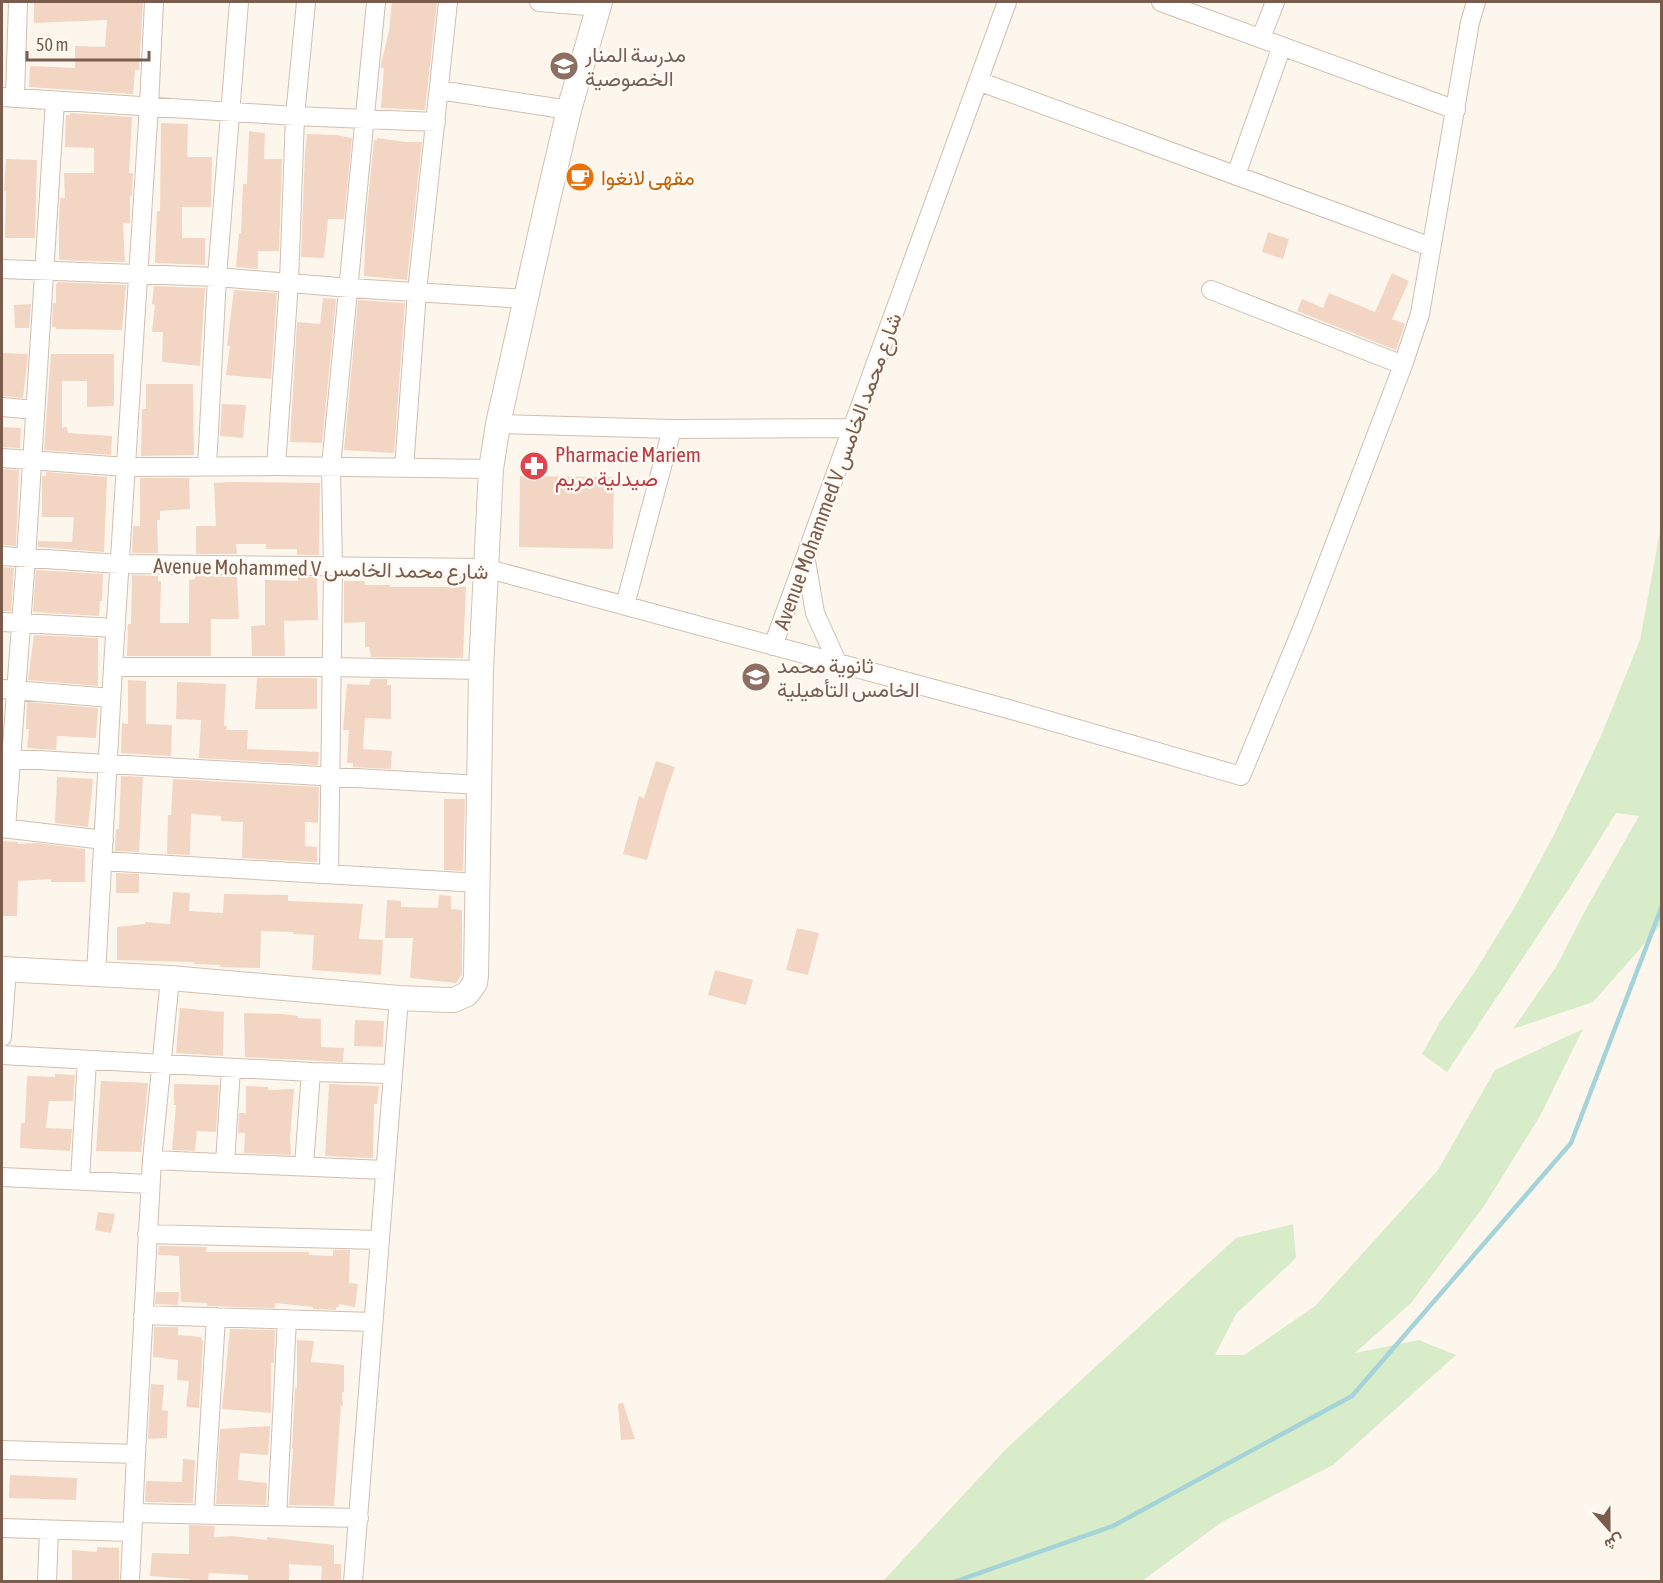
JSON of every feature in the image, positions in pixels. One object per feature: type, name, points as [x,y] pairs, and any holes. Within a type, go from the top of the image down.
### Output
[{"type":"street","points":[[18,2],[8,97],[295,116],[436,122]]},
{"type":"street","points":[[96,974],[112,667],[154,2]]},
{"type":"street","points":[[207,467],[238,2]]},
{"type":"street","points":[[276,466],[288,282],[295,116],[306,2]]},
{"type":"street","points":[[329,874],[332,466],[376,2]]},
{"type":"street","points":[[404,468],[417,292],[447,2]]},
{"type":"street","points":[[2,1037],[4,969],[170,978],[399,998],[454,1000],[461,998],[472,988],[476,976],[481,670],[491,469],[498,424],[546,208],[569,110],[600,4],[539,2]]},
{"type":"street","name":"Avenue Mohammed V شارع محمد الخامس","points":[[2,556],[119,564],[485,568],[772,646],[1007,2]]},
{"type":"street","points":[[1161,2],[1456,110]]},
{"type":"street","points":[[1261,38],[1275,2]]},
{"type":"street","points":[[772,646],[1012,710],[1241,776],[1306,619],[1403,365],[1420,314],[1470,22],[1476,2]]},
{"type":"street","points":[[1236,175],[1282,46]]},
{"type":"street","points":[[978,81],[1431,247]]},
{"type":"street","points":[[439,90],[569,110]]},
{"type":"street","points":[[55,100],[21,623],[8,690],[4,828],[104,840]]},
{"type":"street","points":[[2,269],[218,277],[526,300]]},
{"type":"street","points":[[1211,290],[1403,365]]},
{"type":"street","points":[[2,407],[35,410]]},
{"type":"street","points":[[498,424],[672,429],[853,428]]},
{"type":"street","points":[[625,605],[672,429]]},
{"type":"street","points":[[2,458],[126,467],[332,466],[491,469]]},
{"type":"street","points":[[806,558],[815,613],[838,664]]},
{"type":"street","points":[[2,622],[116,628]]},
{"type":"street","points":[[112,667],[481,670]]},
{"type":"street","points":[[8,690],[111,698]]},
{"type":"street","points":[[7,759],[480,785]]},
{"type":"street","points":[[102,861],[479,883]]},
{"type":"street","points":[[130,1581],[150,1184],[170,978]]},
{"type":"street","points":[[353,1581],[399,998]]},
{"type":"street","points":[[2,1055],[311,1072],[392,1074]]},
{"type":"street","points":[[80,1180],[87,1060]]},
{"type":"street","points":[[225,1163],[231,1068]]},
{"type":"street","points":[[304,1166],[311,1072]]},
{"type":"street","points":[[152,1160],[385,1170]]},
{"type":"street","points":[[2,1177],[150,1184]]},
{"type":"street","points":[[147,1234],[380,1240]]},
{"type":"street","points":[[143,1315],[373,1322]]},
{"type":"street","points":[[204,1514],[216,1317]]},
{"type":"street","points":[[277,1515],[286,1319]]},
{"type":"street","points":[[2,1450],[136,1454]]},
{"type":"street","points":[[134,1513],[359,1518]]},
{"type":"street","points":[[2,1528],[132,1532]]},
{"type":"street","points":[[47,1581],[49,1530]]},
{"type":"green space","points":[[1661,526],[1661,925],[1593,1002],[1513,1029],[1556,967],[1639,816],[1616,813],[1570,887],[1447,1072],[1422,1054],[1440,1022],[1474,973],[1516,905],[1555,833],[1600,738],[1640,640]]},
{"type":"green space","points":[[1583,1029],[1540,1116],[1484,1206],[1411,1303],[1355,1353],[1419,1340],[1456,1355],[1333,1465],[1222,1522],[1142,1581],[883,1581],[1007,1448],[1236,1238],[1293,1224],[1296,1258],[1236,1314],[1215,1355],[1244,1355],[1315,1306],[1438,1170],[1495,1070]]},
{"type":"building","points":[[34,2],[143,2],[139,70],[135,70],[133,94],[29,87],[30,66],[75,68],[75,46],[105,47],[107,20],[34,23]]},
{"type":"building","points":[[392,2],[437,2],[425,110],[381,108],[384,68],[381,68],[381,64],[389,31]]},
{"type":"building","points":[[70,113],[132,117],[129,173],[133,173],[130,223],[123,223],[125,262],[59,260],[60,198],[65,198],[64,173],[94,173],[94,148],[65,147],[66,115]]},
{"type":"building","points":[[161,123],[188,124],[187,157],[212,157],[211,207],[182,207],[182,238],[205,238],[205,265],[155,263],[157,211],[160,211]]},
{"type":"building","points":[[249,131],[265,133],[264,159],[282,159],[279,251],[258,251],[258,269],[236,267],[239,233],[241,233],[243,184],[247,184]]},
{"type":"building","points":[[307,134],[352,138],[344,219],[328,219],[324,258],[301,257]]},
{"type":"building","points":[[377,138],[422,142],[407,280],[364,276],[366,219],[374,140]]},
{"type":"building","points":[[6,159],[37,160],[35,238],[5,238]]},
{"type":"building","points":[[1268,232],[1289,239],[1283,259],[1262,252]]},
{"type":"building","points":[[1392,273],[1409,281],[1392,319],[1405,324],[1396,350],[1297,311],[1302,299],[1323,308],[1329,293],[1375,312]]},
{"type":"building","points":[[58,282],[126,285],[122,330],[56,329],[52,327],[53,303],[56,303],[56,284]]},
{"type":"building","points":[[154,286],[205,288],[200,366],[162,362],[163,332],[152,332],[155,305],[152,304]]},
{"type":"building","points":[[234,290],[277,293],[271,379],[226,375]]},
{"type":"building","points":[[323,298],[336,299],[322,443],[290,442],[297,322],[320,324]]},
{"type":"building","points":[[358,300],[405,303],[394,453],[344,450]]},
{"type":"building","points":[[31,304],[29,328],[15,328],[14,305]]},
{"type":"building","points":[[2,353],[28,354],[23,398],[2,396]]},
{"type":"building","points":[[51,354],[114,354],[114,406],[87,407],[87,381],[62,381],[62,428],[67,427],[68,433],[112,436],[111,455],[44,450]]},
{"type":"building","points":[[146,384],[193,384],[194,455],[141,456],[142,409],[146,409]]},
{"type":"building","points":[[222,404],[246,405],[243,438],[220,436]]},
{"type":"building","points":[[2,427],[21,428],[20,448],[2,447]]},
{"type":"building","points":[[2,469],[19,470],[16,546],[2,545]]},
{"type":"building","points":[[46,472],[107,477],[104,552],[38,547],[38,541],[72,542],[74,517],[42,517],[42,476],[46,476]]},
{"type":"building","points":[[520,476],[614,477],[613,549],[519,547]]},
{"type":"building","points":[[140,478],[189,478],[190,509],[160,511],[160,520],[157,520],[158,553],[132,553],[133,526],[140,526]]},
{"type":"building","points":[[214,483],[320,483],[319,555],[297,555],[297,549],[266,549],[266,544],[236,544],[237,554],[196,554],[196,526],[216,526]]},
{"type":"building","points":[[2,567],[14,568],[11,611],[2,611]]},
{"type":"building","points":[[36,570],[103,574],[99,616],[33,612]]},
{"type":"building","points":[[132,575],[158,576],[158,581],[161,581],[160,623],[189,623],[189,580],[195,579],[195,576],[237,577],[239,619],[211,619],[211,656],[127,656],[128,624],[131,624]]},
{"type":"building","points":[[298,577],[317,577],[318,620],[284,621],[285,656],[252,656],[251,626],[265,625],[265,580],[298,581]]},
{"type":"building","points":[[344,581],[365,581],[365,585],[390,585],[390,587],[466,587],[463,658],[371,657],[369,647],[365,647],[365,622],[344,623]]},
{"type":"building","points":[[34,635],[98,638],[98,686],[28,680]]},
{"type":"building","points":[[257,678],[317,678],[317,709],[255,709]]},
{"type":"building","points":[[371,679],[387,679],[387,685],[391,685],[391,719],[365,718],[363,749],[392,751],[391,769],[353,767],[353,763],[347,763],[349,730],[343,730],[347,684],[369,685]]},
{"type":"building","points":[[128,680],[146,681],[146,724],[172,725],[171,756],[121,753],[122,723],[128,724]]},
{"type":"building","points":[[177,682],[226,684],[224,726],[227,726],[226,730],[248,730],[247,749],[319,752],[318,765],[199,758],[201,720],[176,719]]},
{"type":"building","points":[[27,702],[98,708],[96,738],[57,736],[56,750],[27,748],[29,729],[26,729]]},
{"type":"building","points":[[656,761],[675,767],[647,860],[623,854],[639,796],[644,798]]},
{"type":"building","points":[[121,776],[143,777],[139,852],[115,851],[116,829],[119,829]]},
{"type":"building","points":[[57,777],[93,779],[88,827],[55,823]]},
{"type":"building","points":[[173,779],[319,787],[318,823],[305,822],[305,846],[317,847],[317,862],[242,858],[243,822],[221,821],[221,816],[191,814],[190,855],[167,854],[168,815],[171,815]]},
{"type":"building","points":[[444,799],[465,799],[463,871],[444,870]]},
{"type":"building","points":[[2,841],[85,849],[85,882],[51,882],[51,879],[18,881],[17,916],[2,916]]},
{"type":"building","points":[[116,873],[139,874],[139,893],[116,893]]},
{"type":"building","points":[[173,892],[190,893],[189,911],[223,913],[224,894],[288,895],[288,901],[363,904],[359,939],[383,940],[381,975],[312,970],[314,935],[293,934],[293,932],[261,931],[260,968],[220,967],[220,965],[194,964],[194,962],[117,960],[117,927],[145,924],[145,922],[170,924]]},
{"type":"building","points":[[439,895],[451,896],[451,909],[462,910],[462,975],[456,983],[410,978],[413,938],[385,938],[387,900],[401,901],[401,907],[438,908]]},
{"type":"building","points":[[797,928],[819,933],[808,975],[786,970]]},
{"type":"building","points":[[715,970],[753,980],[746,1005],[708,995]]},
{"type":"building","points":[[180,1008],[224,1012],[223,1056],[176,1053]]},
{"type":"building","points":[[244,1013],[282,1014],[298,1016],[298,1018],[321,1019],[321,1047],[344,1048],[343,1062],[245,1057]]},
{"type":"building","points":[[355,1020],[384,1021],[383,1047],[354,1046]]},
{"type":"building","points":[[55,1074],[75,1075],[73,1101],[49,1101],[46,1128],[72,1129],[70,1151],[20,1148],[21,1123],[25,1123],[27,1076],[55,1077]]},
{"type":"building","points":[[101,1081],[148,1083],[141,1152],[96,1151]]},
{"type":"building","points":[[174,1084],[219,1085],[216,1132],[197,1131],[195,1151],[172,1150],[176,1105],[174,1105]]},
{"type":"building","points":[[329,1084],[379,1086],[377,1104],[374,1104],[373,1158],[325,1156]]},
{"type":"building","points":[[246,1086],[268,1087],[268,1090],[294,1089],[291,1155],[244,1153],[245,1133],[238,1133],[239,1113],[246,1113]]},
{"type":"building","points":[[98,1212],[115,1214],[111,1233],[95,1230]]},
{"type":"building","points":[[159,1246],[207,1247],[206,1252],[309,1252],[309,1255],[333,1256],[333,1250],[350,1250],[349,1283],[358,1284],[355,1307],[339,1304],[336,1310],[275,1303],[275,1308],[207,1306],[207,1303],[181,1302],[179,1256],[158,1255]]},
{"type":"building","points":[[156,1292],[179,1292],[178,1305],[155,1304]]},
{"type":"building","points":[[154,1327],[178,1327],[178,1335],[201,1337],[203,1342],[199,1408],[186,1407],[189,1381],[177,1380],[178,1360],[153,1357]]},
{"type":"building","points":[[230,1329],[275,1330],[274,1363],[271,1363],[271,1413],[222,1409]]},
{"type":"building","points":[[297,1340],[314,1341],[311,1362],[344,1365],[344,1392],[342,1393],[343,1406],[341,1406],[334,1506],[289,1505],[295,1388],[297,1388]]},
{"type":"building","points":[[151,1384],[164,1385],[162,1410],[168,1411],[167,1438],[148,1439]]},
{"type":"building","points":[[623,1403],[635,1439],[621,1440],[618,1404]]},
{"type":"building","points":[[270,1426],[268,1455],[240,1453],[238,1480],[267,1483],[266,1505],[216,1504],[220,1429]]},
{"type":"building","points":[[183,1459],[195,1460],[193,1503],[145,1502],[146,1481],[182,1482]]},
{"type":"building","points":[[10,1475],[77,1478],[76,1500],[9,1498]]},
{"type":"building","points":[[189,1525],[215,1526],[214,1537],[232,1536],[267,1540],[267,1537],[334,1545],[334,1564],[341,1564],[341,1581],[321,1581],[322,1566],[289,1564],[289,1581],[248,1581],[248,1575],[209,1573],[208,1581],[150,1576],[152,1553],[189,1554]]},
{"type":"building","points":[[97,1547],[119,1548],[119,1581],[72,1581],[72,1550],[97,1552]]},
{"type":"waterway","points":[[954,1582],[1113,1526],[1352,1396],[1571,1143],[1662,906]]},
{"type":"place","name":"مدرسة المنار الخصوصية","points":[[564,66]]},
{"type":"place","name":"مقهى لانغوا","points":[[580,177]]},
{"type":"place","name":"Pharmacie Mariem صيدلية مريم","points":[[534,466]]},
{"type":"place","name":"ثانوية محمد الخامس التأهيلية","points":[[756,677]]}]
